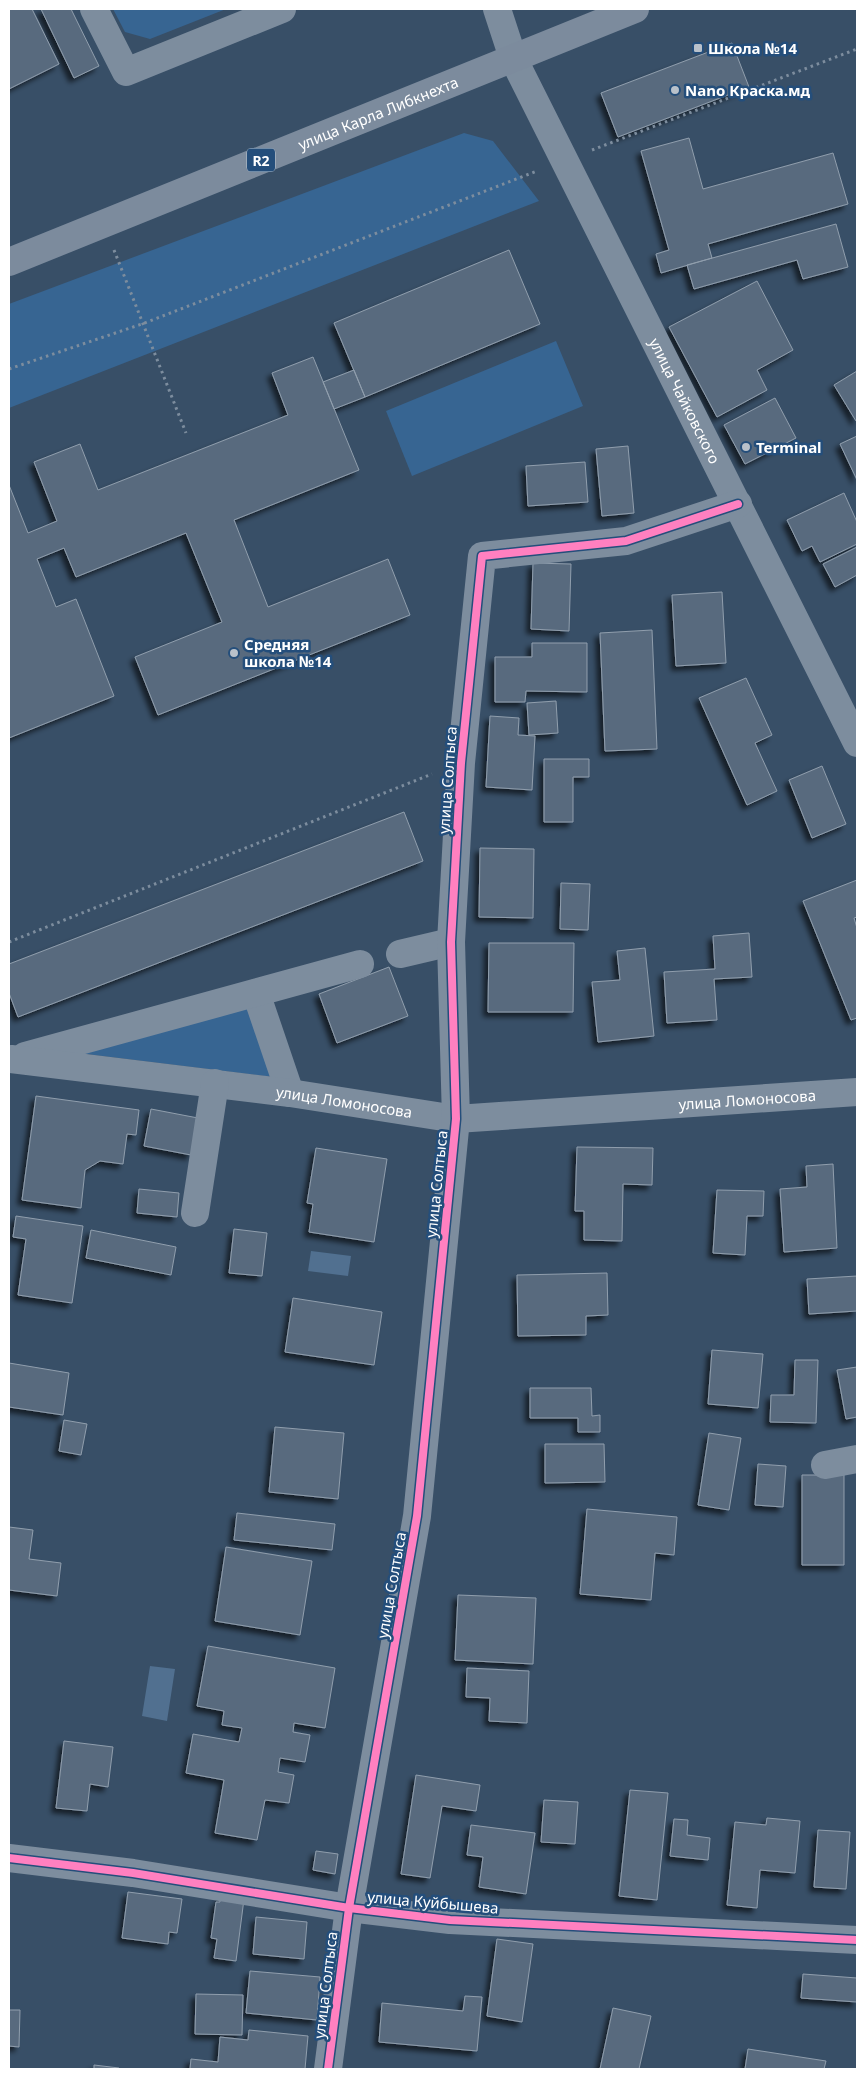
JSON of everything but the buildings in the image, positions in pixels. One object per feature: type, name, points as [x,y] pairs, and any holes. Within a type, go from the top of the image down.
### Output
[{"type":"main road","name":"улица Карла Либкнехта","points":[[9,262],[635,9]]},
{"type":"street","points":[[94,9],[126,72],[282,9]]},
{"type":"street","name":"улица Чайковского","points":[[497,9],[513,58],[857,742]]},
{"type":"street","name":"улица Солтыса","points":[[328,2069],[349,1908],[417,1516],[456,1120],[451,942],[460,763],[482,556],[626,541],[738,504]]},
{"type":"street","points":[[400,954],[451,942]]},
{"type":"street","points":[[10,1062],[360,964]]},
{"type":"street","points":[[256,993],[290,1093]]},
{"type":"street","name":"улица Ломоносова","points":[[10,1062],[215,1083],[456,1120],[857,1092]]},
{"type":"street","points":[[195,1213],[215,1083]]},
{"type":"street","points":[[826,1465],[857,1459]]},
{"type":"street","name":"улица Куйбышева","points":[[9,1858],[133,1873],[349,1908],[450,1920],[857,1940]]},
{"type":"path","points":[[9,369],[142,324],[857,49]]},
{"type":"path","points":[[104,224],[186,433]]},
{"type":"path","points":[[9,942],[403,785]]},
{"type":"shaded area","points":[[113,9],[226,9],[150,39],[125,32]]},
{"type":"shaded area","points":[[464,133],[493,141],[539,201],[9,408],[9,304]]},
{"type":"shaded area","points":[[556,341],[583,406],[412,476],[386,411]]},
{"type":"shaded area","points":[[248,1007],[273,1077],[78,1053]]},
{"type":"shaded area","points":[[311,1251],[351,1256],[348,1276],[308,1271]]},
{"type":"shaded area","points":[[150,1666],[175,1669],[167,1721],[142,1716]]},
{"type":"cycle path","points":[[328,2069],[349,1908],[417,1516],[456,1119],[451,942],[461,763],[482,556],[626,541],[738,504]]},
{"type":"cycle path","points":[[9,1858],[133,1873],[349,1908],[450,1920],[857,1940]]},
{"type":"place","name":"Школа №14","points":[[698,48]]},
{"type":"place","name":"Nano Краска.мд","points":[[675,90]]},
{"type":"place","name":"Terminal","points":[[746,447]]},
{"type":"place","name":"Средняя школа №14","points":[[234,653]]}]
